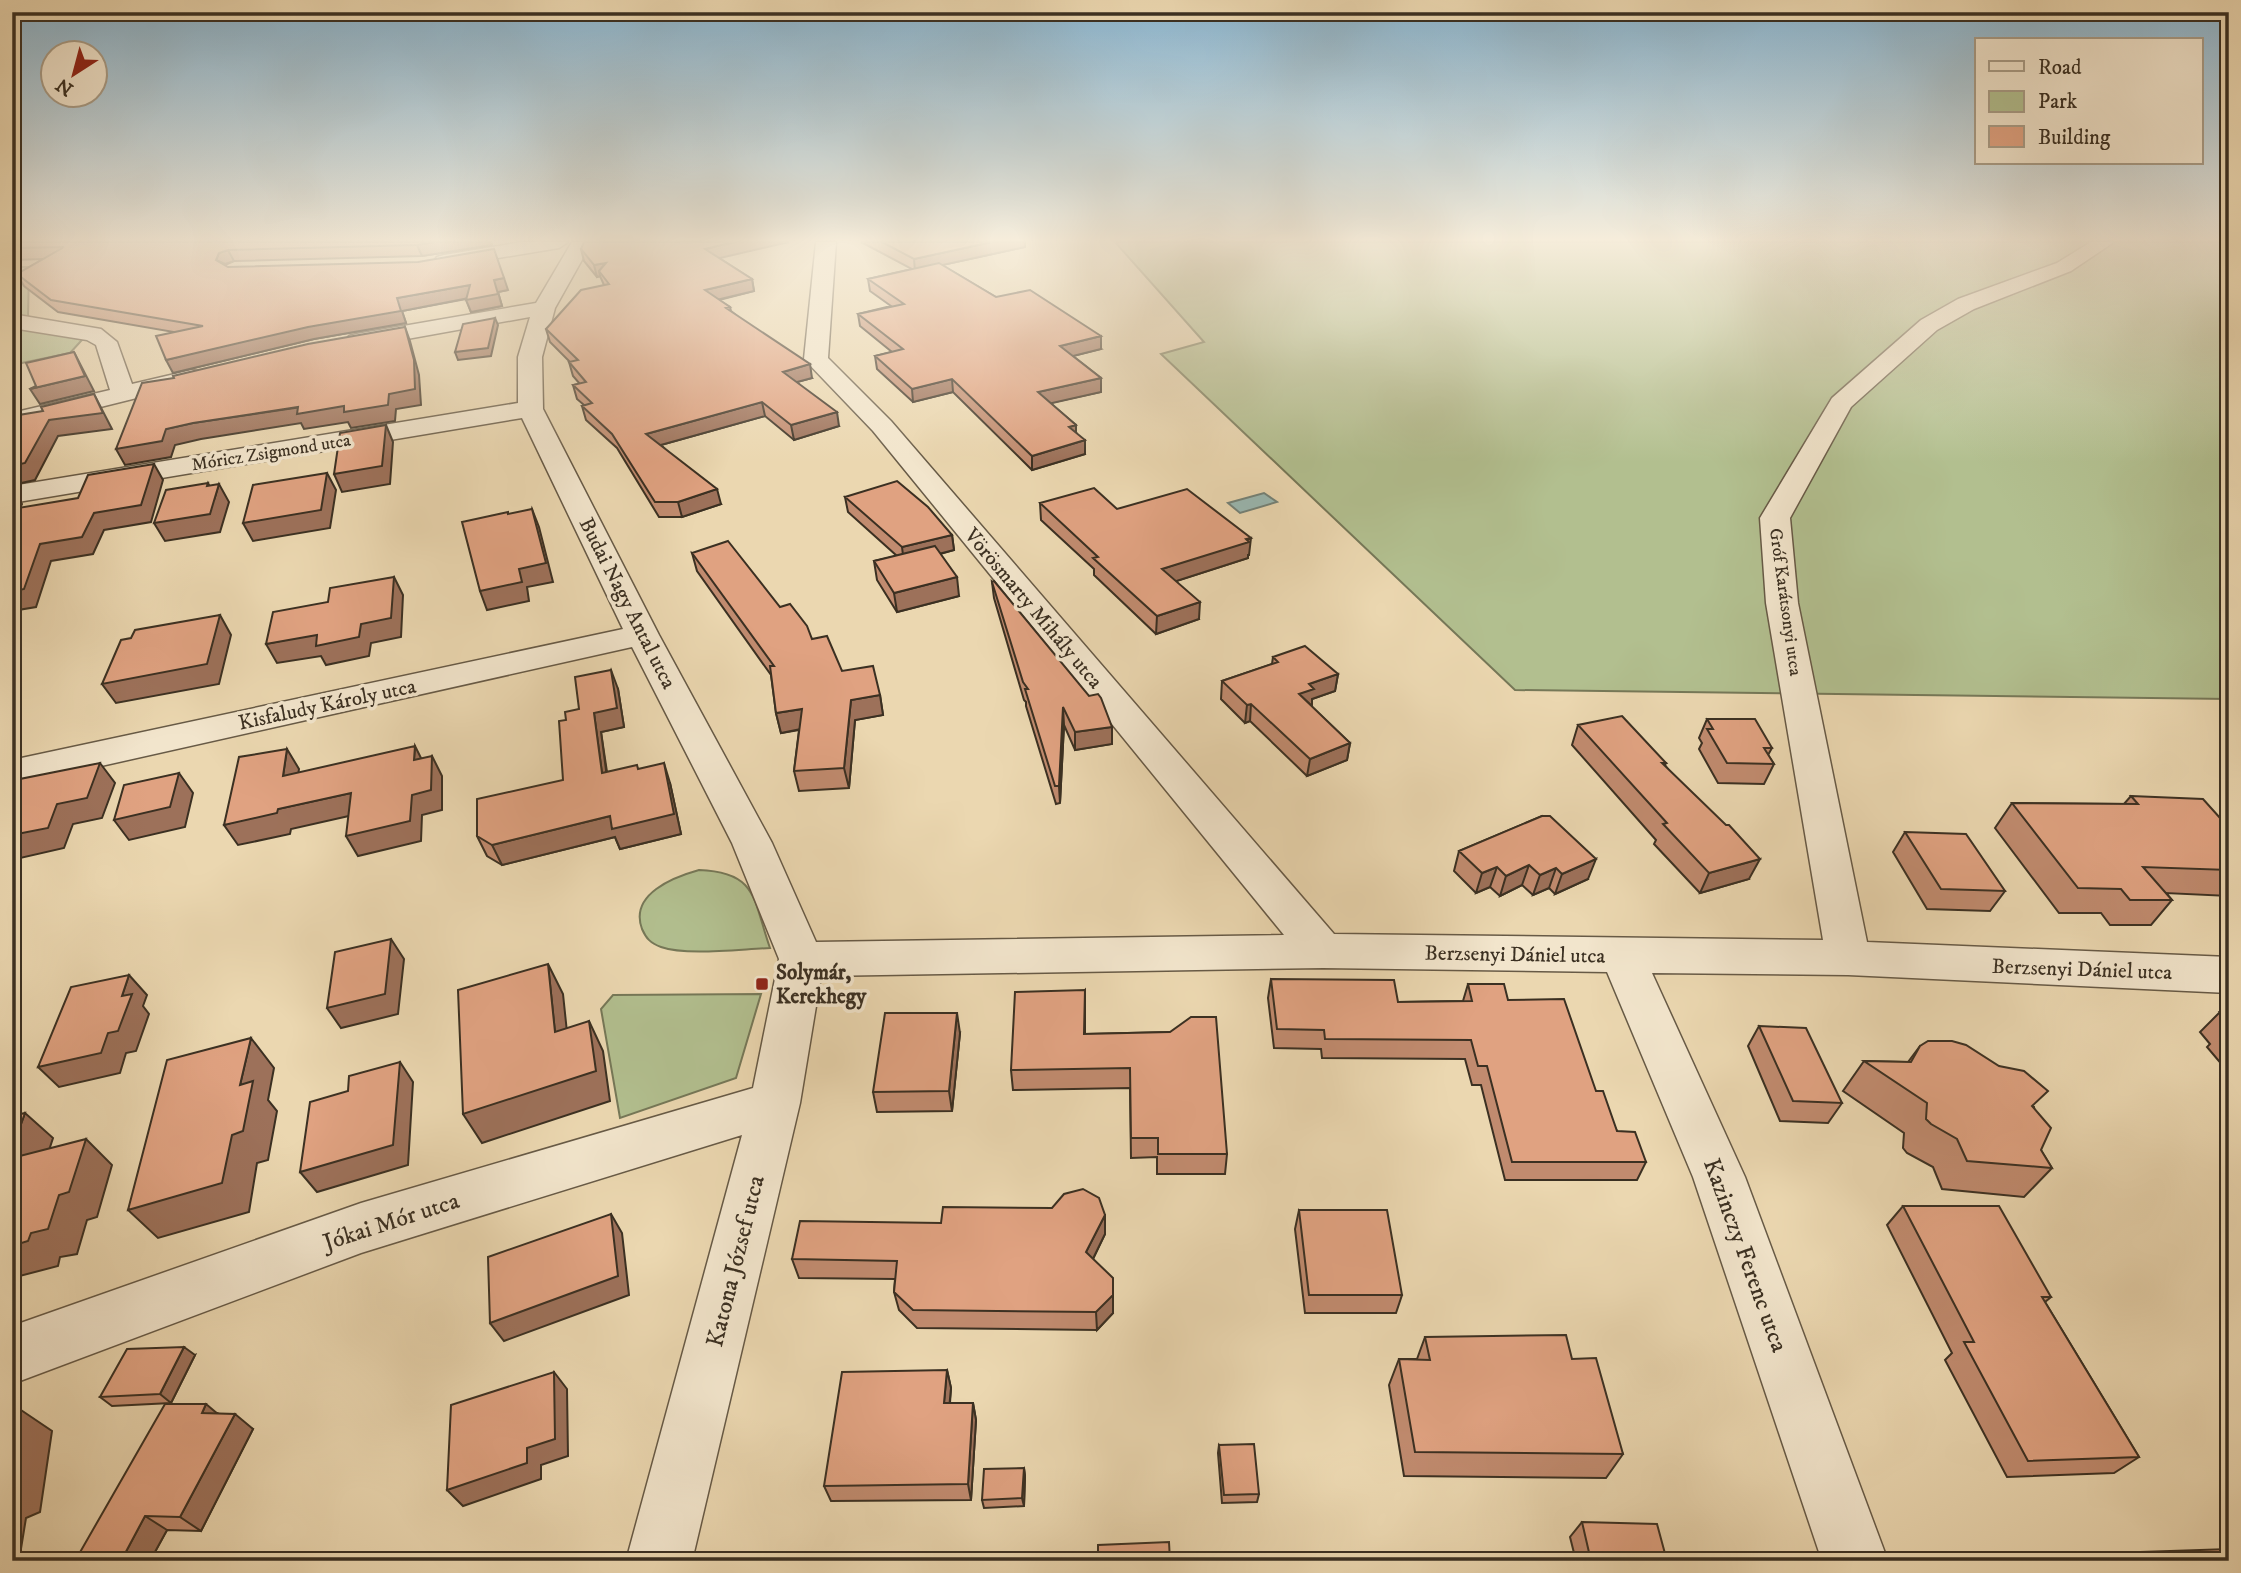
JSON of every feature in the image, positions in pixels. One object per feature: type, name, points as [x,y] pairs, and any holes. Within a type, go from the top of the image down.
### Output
[{"type":"street","points":[[341,344],[502,315]]},
{"type":"street","name":"Budai Nagy Antal utca","points":[[542,315],[530,357],[530,409],[642,635],[752,843],[801,959]]},
{"type":"street","name":"Vörösmarty Mihály utca","points":[[820,315],[816,359],[882,426],[1323,951]]},
{"type":"street","name":"Gróf Karátsonyi utca","points":[[1848,958],[1782,603],[1775,518],[1841,403],[1929,326],[1947,315]]},
{"type":"street","points":[[12,321],[93,334],[107,342],[123,393]]},
{"type":"street","points":[[12,421],[212,372]]},
{"type":"street","name":"Móricz Zsigmond utca","points":[[12,495],[530,409]]},
{"type":"street","name":"Kisfaludy Károly utca","points":[[12,773],[642,635]]},
{"type":"street","name":"Berzsenyi Dániel utca","points":[[801,959],[1323,951],[1848,958],[2229,975]]},
{"type":"street","name":"Kazinczy Ferenc utca","points":[[1622,955],[1719,1177],[1855,1561]]},
{"type":"street","name":"Katona József utca","points":[[659,1561],[775,1103],[801,959]]},
{"type":"street","name":"Jókai Mór utca","points":[[12,1355],[361,1228],[775,1103]]},
{"type":"green space","points":[[12,315],[28,315],[28,319],[92,329],[70,353],[12,365]]},
{"type":"green space","points":[[1180,315],[2229,315],[2229,699],[1515,690],[1161,354],[1204,342]]},
{"type":"green space","points":[[699,870],[733,876],[743,883],[756,903],[770,948],[684,951],[661,947],[649,940],[642,929],[640,917],[642,906],[648,897],[656,889],[678,877]]},
{"type":"green space","points":[[761,994],[736,1078],[620,1118],[601,1009],[613,995]]},
{"type":"water","points":[[1264,493],[1277,502],[1240,513],[1228,503]]},
{"type":"building","points":[[141,315],[375,315],[308,327],[166,360],[156,336],[203,326]]},
{"type":"building","points":[[558,315],[737,315],[810,364],[783,372],[837,412],[791,425],[762,402],[646,434],[717,489],[678,502],[655,502],[612,434],[582,406],[592,403],[573,385],[586,382],[569,362],[578,360],[546,329]]},
{"type":"building","points":[[860,315],[1069,315],[1101,336],[1060,346],[1101,378],[1038,392],[1076,425],[1069,427],[1085,440],[1032,456],[952,379],[912,389],[875,356],[903,349]]},
{"type":"building","points":[[495,318],[488,348],[455,352],[463,324]]},
{"type":"building","points":[[405,327],[414,360],[415,389],[389,394],[388,405],[344,412],[344,406],[297,414],[298,407],[193,423],[166,429],[162,441],[116,449],[142,383],[174,378],[173,376],[308,344]]},
{"type":"building","points":[[74,352],[85,376],[30,389],[36,386],[26,363]]},
{"type":"building","points":[[94,394],[103,413],[49,420],[25,463],[12,466],[12,425],[19,415],[43,411],[41,407]]},
{"type":"building","points":[[386,425],[382,466],[334,474],[340,433]]},
{"type":"building","points":[[154,464],[141,505],[94,513],[82,537],[40,544],[24,589],[12,592],[12,509],[78,498],[88,475]]},
{"type":"building","points":[[327,473],[321,510],[243,523],[253,485]]},
{"type":"building","points":[[897,481],[928,507],[952,535],[902,547],[845,497]]},
{"type":"building","points":[[208,483],[207,486],[219,484],[210,514],[154,523],[166,490]]},
{"type":"building","points":[[1094,488],[1117,509],[1187,489],[1251,538],[1246,539],[1249,542],[1162,569],[1200,602],[1157,616],[1093,558],[1098,557],[1040,503]]},
{"type":"building","points":[[532,509],[546,563],[519,569],[522,582],[480,591],[462,522]]},
{"type":"building","points":[[728,541],[780,607],[790,604],[807,626],[812,639],[827,636],[842,671],[873,666],[880,695],[851,700],[844,768],[794,771],[802,709],[776,713],[770,666],[774,666],[692,553]]},
{"type":"building","points":[[935,546],[957,577],[894,593],[874,561]]},
{"type":"building","points":[[394,577],[391,618],[361,624],[359,637],[316,646],[317,635],[266,644],[273,612],[328,602],[330,588]]},
{"type":"building","points":[[994,581],[1089,696],[1098,694],[1112,727],[1075,732],[1063,707],[1059,786],[1055,786],[1025,689],[1028,689],[1023,682],[992,582]]},
{"type":"building","points":[[220,615],[207,664],[102,684],[121,640],[131,638],[135,630]]},
{"type":"building","points":[[1305,646],[1338,674],[1309,684],[1314,689],[1299,694],[1350,743],[1310,759],[1222,681],[1278,662],[1273,657]]},
{"type":"building","points":[[611,670],[617,708],[594,713],[602,773],[637,765],[638,769],[664,763],[674,814],[612,829],[610,816],[492,845],[477,836],[477,799],[563,780],[559,721],[566,720],[565,712],[579,709],[575,677]]},
{"type":"building","points":[[1622,716],[1666,763],[1662,763],[1729,825],[1760,859],[1709,873],[1578,725]]},
{"type":"building","points":[[1707,719],[1755,719],[1772,748],[1764,748],[1774,764],[1727,763],[1707,729],[1713,729]]},
{"type":"building","points":[[415,746],[414,760],[432,756],[431,790],[412,795],[410,821],[346,836],[351,793],[278,809],[277,813],[224,825],[239,757],[287,749],[283,776]]},
{"type":"building","points":[[100,763],[87,798],[57,804],[48,828],[12,835],[12,786],[15,780]]},
{"type":"building","points":[[179,773],[170,807],[114,820],[124,785]]},
{"type":"building","points":[[2131,796],[2203,799],[2229,828],[2229,870],[2143,867],[2172,900],[2130,900],[2121,889],[2078,888],[2012,803],[2138,804]]},
{"type":"building","points":[[1542,816],[1550,816],[1596,859],[1562,874],[1556,868],[1540,875],[1529,865],[1506,876],[1497,867],[1482,873],[1459,851]]},
{"type":"building","points":[[1905,832],[1966,834],[2005,891],[1941,889]]},
{"type":"building","points":[[391,939],[385,994],[327,1008],[335,952]]},
{"type":"building","points":[[548,964],[555,1032],[589,1021],[596,1071],[463,1114],[458,990]]},
{"type":"building","points":[[129,975],[122,996],[132,994],[118,1031],[108,1033],[101,1053],[38,1067],[71,987]]},
{"type":"building","points":[[1271,979],[1394,980],[1398,1002],[1472,1001],[1468,984],[1504,984],[1508,1000],[1564,999],[1596,1091],[1603,1091],[1617,1131],[1635,1132],[1646,1162],[1512,1162],[1487,1066],[1478,1066],[1471,1040],[1325,1039],[1324,1030],[1277,1029]]},
{"type":"building","points":[[1085,990],[1084,1034],[1170,1032],[1191,1017],[1216,1017],[1227,1154],[1158,1154],[1158,1138],[1131,1138],[1130,1068],[1011,1070],[1015,992]]},
{"type":"building","points":[[2220,1012],[2229,1012],[2229,1022]]},
{"type":"building","points":[[885,1013],[957,1013],[949,1091],[873,1092]]},
{"type":"building","points":[[1759,1026],[1806,1028],[1842,1103],[1793,1101]]},
{"type":"building","points":[[251,1038],[240,1085],[253,1081],[243,1131],[232,1135],[222,1183],[128,1210],[167,1060]]},
{"type":"building","points":[[1928,1041],[1952,1041],[1966,1045],[1999,1066],[2024,1071],[2048,1091],[2032,1106],[2051,1128],[2041,1150],[2052,1168],[1967,1161],[1957,1139],[1926,1119],[1927,1103],[1864,1061],[1911,1062],[1920,1046]]},
{"type":"building","points":[[400,1062],[393,1145],[300,1172],[310,1102],[348,1091],[349,1076]]},
{"type":"building","points":[[25,1113],[12,1149],[12,1116]]},
{"type":"building","points":[[86,1139],[69,1192],[59,1195],[48,1229],[31,1233],[28,1241],[12,1246],[12,1158]]},
{"type":"building","points":[[1083,1189],[1099,1198],[1105,1215],[1086,1252],[1113,1278],[1113,1295],[1096,1312],[913,1310],[894,1292],[897,1261],[792,1259],[800,1221],[941,1223],[943,1207],[1052,1208],[1064,1194]]},
{"type":"building","points":[[1903,1206],[1999,1206],[2051,1297],[2042,1297],[2139,1457],[2028,1461],[1964,1342],[1974,1342]]},
{"type":"building","points":[[1299,1210],[1387,1210],[1402,1295],[1309,1295]]},
{"type":"building","points":[[611,1214],[618,1276],[490,1323],[488,1257]]},
{"type":"building","points":[[1566,1335],[1572,1359],[1596,1358],[1623,1454],[1415,1452],[1399,1359],[1430,1360],[1425,1337]]},
{"type":"building","points":[[184,1347],[160,1394],[100,1397],[127,1349]]},
{"type":"building","points":[[947,1370],[944,1403],[973,1403],[968,1484],[824,1486],[842,1372]]},
{"type":"building","points":[[554,1372],[555,1439],[527,1448],[527,1463],[447,1490],[451,1405]]},
{"type":"building","points":[[165,1404],[206,1404],[202,1413],[235,1414],[180,1517],[145,1516],[121,1561],[75,1561]]},
{"type":"building","points":[[1254,1444],[1259,1494],[1224,1495],[1219,1445]]},
{"type":"building","points":[[1024,1468],[1022,1498],[982,1500],[984,1469]]},
{"type":"building","points":[[1582,1522],[1657,1524],[1667,1561],[1591,1561]]},
{"type":"building","points":[[1169,1542],[1170,1561],[1098,1561],[1098,1545]]},
{"type":"building","points":[[2229,1549],[2229,1561],[2117,1561],[2112,1553]]},
{"type":"place","name":"Solymár, Kerekhegy","points":[[762,984]]}]
